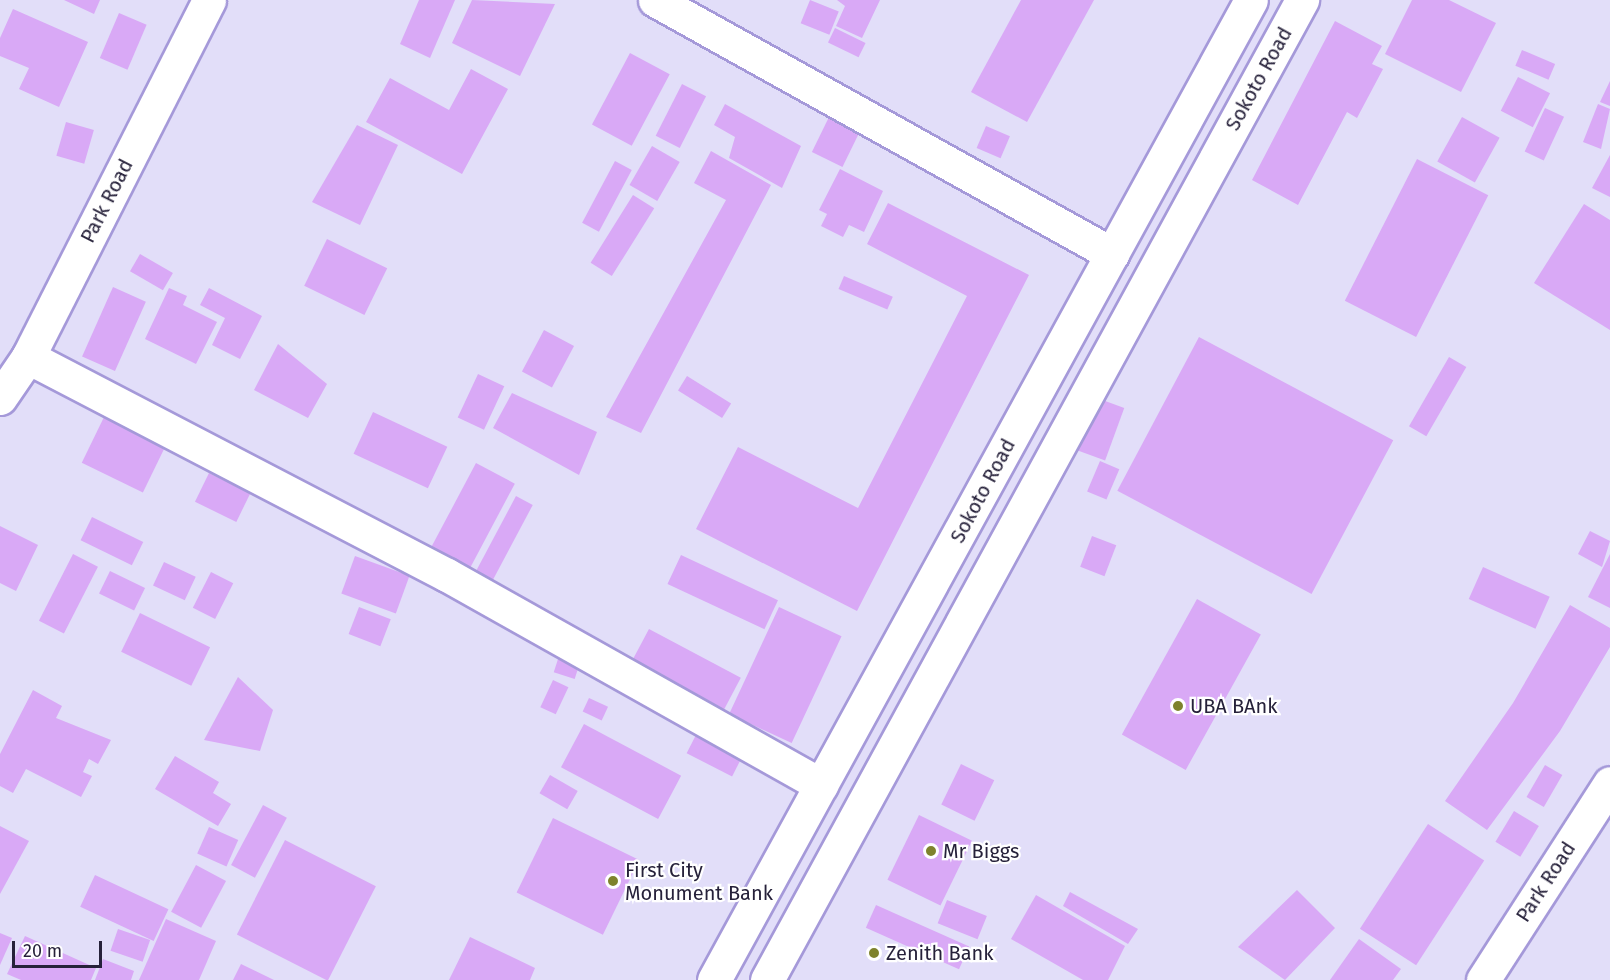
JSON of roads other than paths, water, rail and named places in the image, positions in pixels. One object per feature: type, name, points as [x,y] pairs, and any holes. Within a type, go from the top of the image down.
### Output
[{"type":"main road","name":"Park Road","points":[[0,398],[28,357],[208,0]]},
{"type":"main road","points":[[655,0],[1112,254]]},
{"type":"main road","name":"Sokoto Road","points":[[714,980],[1251,0]]},
{"type":"main road","name":"Sokoto Road","points":[[767,980],[1302,0]]},
{"type":"main road","points":[[28,357],[447,575],[821,785]]},
{"type":"main road","name":"Park Road","points":[[1483,980],[1610,783]]},
{"type":"place","name":"UBA BAnk","points":[[1178,706]]},
{"type":"place","name":"Mr Biggs","points":[[931,851]]},
{"type":"place","name":"First City Monument Bank","points":[[613,881]]},
{"type":"place","name":"Zenith Bank","points":[[874,953]]}]
